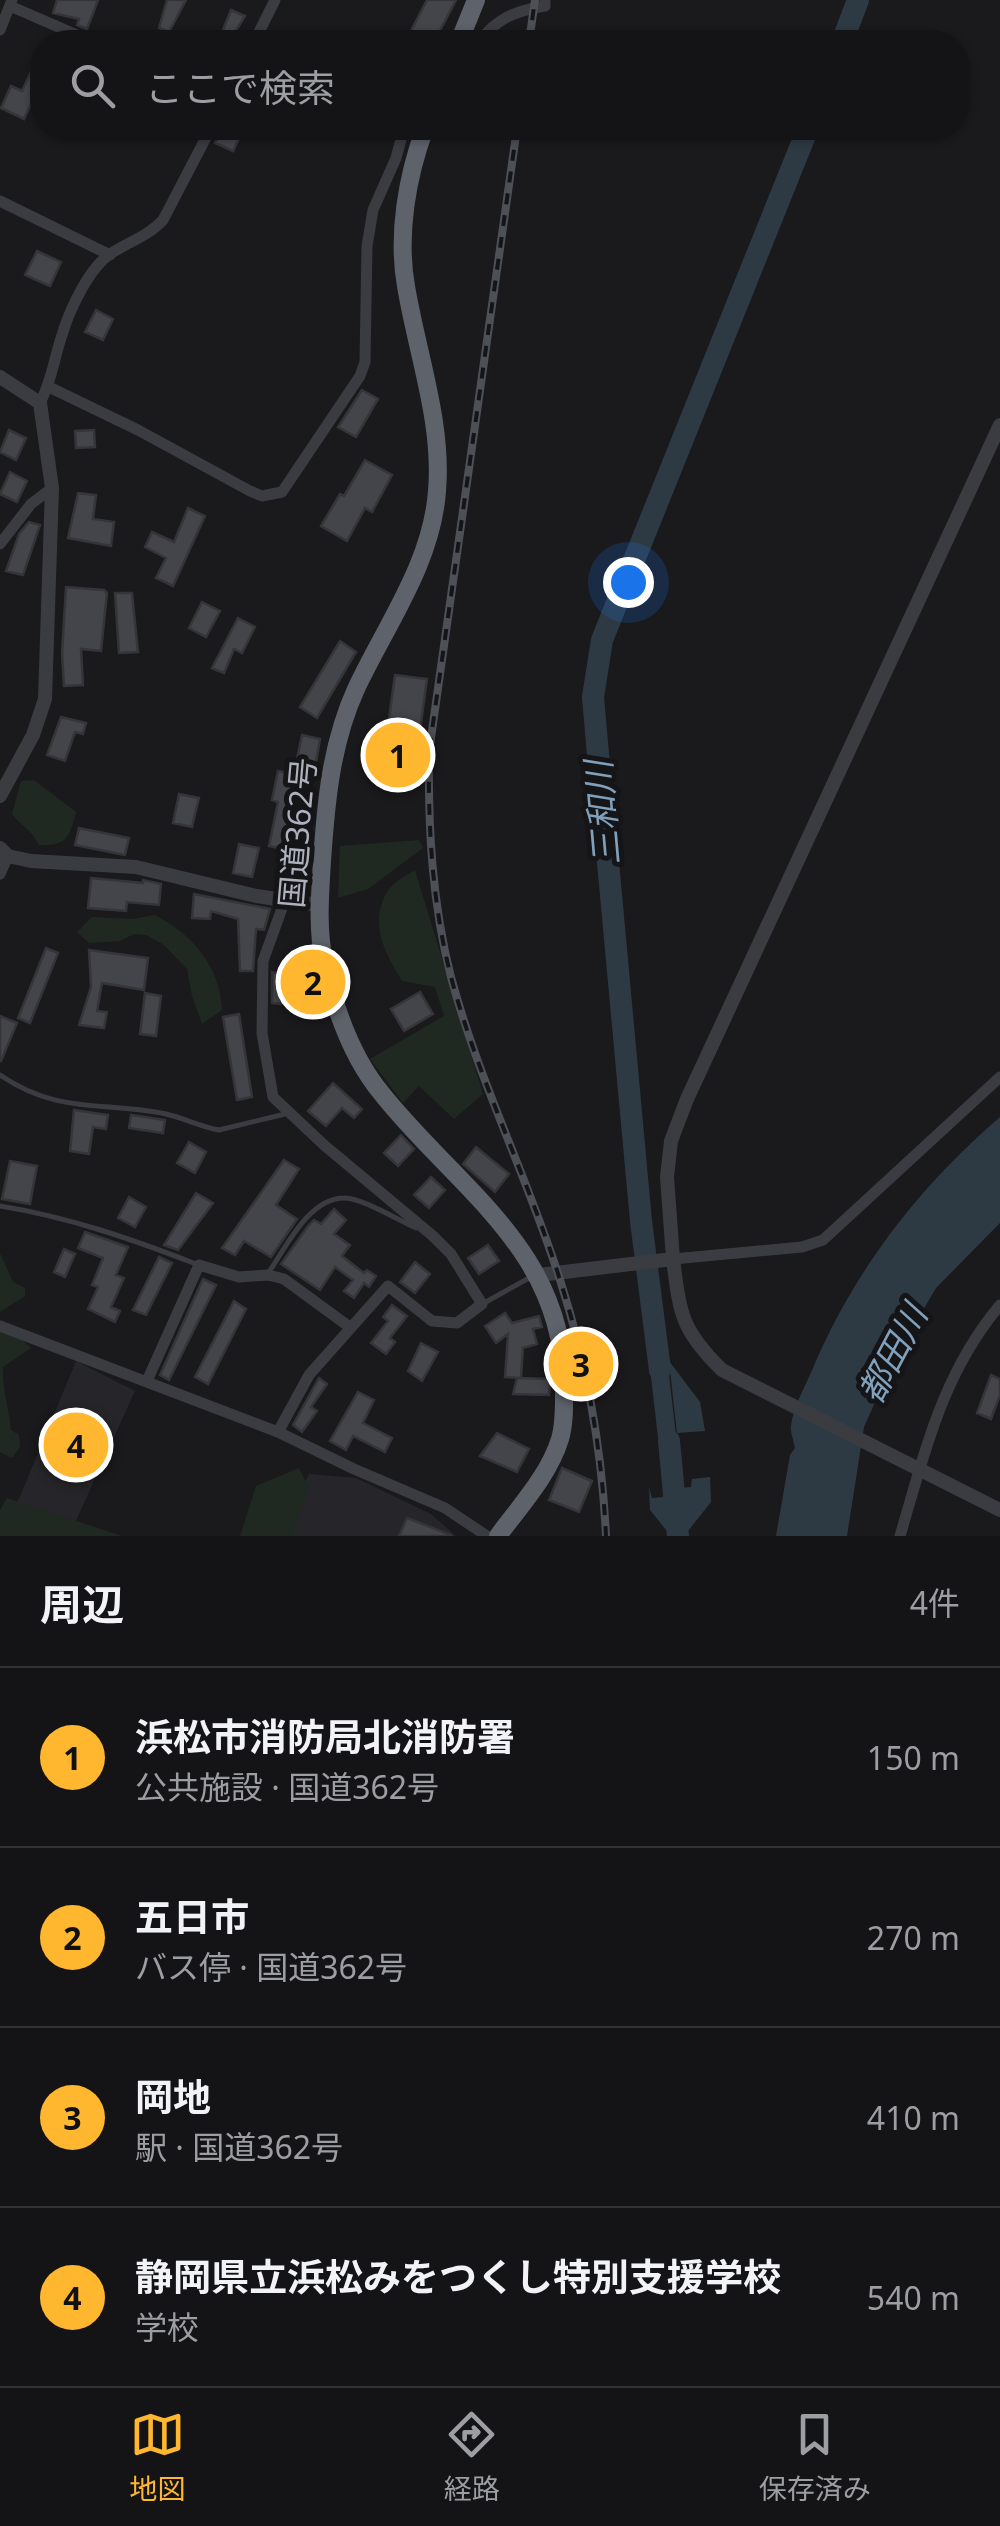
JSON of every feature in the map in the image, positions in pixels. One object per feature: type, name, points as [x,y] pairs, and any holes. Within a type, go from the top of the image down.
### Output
[{"type":"highway","points":[[464,30],[476,0]]},
{"type":"highway","name":"国道362号","points":[[421,140],[405,206],[405,282],[437,448],[438,490],[432,530],[410,584],[340,729],[331,763],[320,931],[338,1011],[380,1093],[510,1233],[539,1276],[556,1322],[564,1367],[560,1438],[546,1470],[498,1536]]},
{"type":"street","points":[[259,0],[274,3],[260,30]]},
{"type":"street","points":[[489,30],[509,14],[545,6],[546,0]]},
{"type":"street","points":[[0,30],[11,3],[68,30]]},
{"type":"street","points":[[0,796],[33,735],[45,699],[52,488],[40,402],[49,387],[62,332],[92,275],[110,255],[163,220],[204,140]]},
{"type":"street","points":[[49,387],[138,430],[250,492],[262,496],[282,492],[360,376],[365,362],[370,226],[401,140]]},
{"type":"street","points":[[0,201],[110,255]]},
{"type":"street","points":[[0,378],[40,402]]},
{"type":"street","points":[[1000,425],[687,1099],[671,1141],[667,1178],[667,1260],[680,1313],[696,1344],[722,1370],[1000,1510]]},
{"type":"street","points":[[0,544],[31,504],[52,488]]},
{"type":"street","points":[[0,874],[3,854],[31,860],[136,867],[320,904]]},
{"type":"street","points":[[278,1432],[309,1375],[388,1286],[432,1321],[457,1323],[482,1304],[451,1254],[433,1236],[273,1097],[261,1008],[263,961],[285,900]]},
{"type":"street","points":[[539,1276],[802,1248],[823,1240],[1000,1077]]},
{"type":"street","points":[[146,1381],[199,1265],[238,1276],[268,1275],[284,1280],[351,1328]]},
{"type":"street","points":[[900,1536],[915,1468],[931,1426],[962,1356],[1000,1306]]},
{"type":"street","points":[[0,1326],[278,1432],[445,1508],[486,1536]]},
{"type":"lane","points":[[0,1075],[18,1088],[67,1106],[164,1114],[219,1130],[288,1113]]},
{"type":"lane","points":[[268,1275],[302,1220],[332,1201],[347,1197],[433,1236]]},
{"type":"lane","points":[[0,1206],[96,1228],[199,1265]]},
{"type":"lane","points":[[482,1304],[524,1278],[539,1276]]},
{"type":"shaded area","points":[[34,780],[76,812],[69,834],[56,844],[39,845],[12,814],[21,781]]},
{"type":"shaded area","points":[[419,840],[423,848],[368,889],[338,898],[340,846]]},
{"type":"shaded area","points":[[415,870],[483,1094],[454,1119],[419,1086],[403,1103],[370,1059],[444,1016],[435,987],[402,981],[381,936],[379,913],[383,901],[391,886]]},
{"type":"shaded area","points":[[155,915],[192,942],[216,979],[222,1010],[202,1024],[187,969],[164,945],[146,935],[134,934],[120,941],[89,943],[77,932],[92,917],[132,919]]},
{"type":"shaded area","points":[[0,1253],[13,1282],[25,1288],[25,1296],[0,1312]]},
{"type":"shaded area","points":[[0,1331],[19,1337],[31,1348],[3,1367],[11,1430],[19,1435],[20,1447],[12,1458],[0,1452]]},
{"type":"shaded area","points":[[76,1361],[135,1391],[69,1536],[0,1536],[0,1517],[19,1499]]},
{"type":"shaded area","points":[[299,1468],[309,1488],[292,1536],[240,1536],[256,1486]]},
{"type":"shaded area","points":[[309,1474],[356,1478],[431,1514],[456,1536],[280,1536]]},
{"type":"shaded area","points":[[7,1498],[122,1536],[0,1536],[0,1510]]},
{"type":"water","name":"都田川","points":[[1000,1117],[1000,1223],[936,1288],[895,1358],[864,1427],[847,1536],[776,1536],[790,1455],[795,1448],[792,1419],[830,1332],[869,1264],[916,1201]]},
{"type":"water","points":[[654,1321],[657,1344],[667,1358],[680,1470],[662,1472],[647,1342]]},
{"type":"water","points":[[669,1361],[700,1402],[705,1431],[677,1433]]},
{"type":"water","points":[[710,1477],[711,1502],[684,1536],[671,1536],[650,1510],[649,1487],[652,1498],[663,1497],[663,1485],[691,1487],[692,1479]]},
{"type":"building","points":[[57,0],[98,0],[87,29],[77,25],[79,19],[53,13]]},
{"type":"building","points":[[167,0],[186,0],[170,30],[159,28]]},
{"type":"building","points":[[427,0],[456,0],[440,30],[411,30]]},
{"type":"building","points":[[231,10],[245,16],[236,30],[223,30]]},
{"type":"building","points":[[30,74],[30,106],[24,119],[1,108],[11,86],[22,91]]},
{"type":"building","points":[[217,140],[238,140],[233,151],[215,143]]},
{"type":"building","points":[[37,251],[61,262],[50,286],[25,275]]},
{"type":"building","points":[[96,310],[113,319],[103,340],[85,332]]},
{"type":"building","points":[[362,390],[378,399],[356,437],[338,427]]},
{"type":"building","points":[[9,430],[26,438],[16,460],[0,452]]},
{"type":"building","points":[[94,430],[95,447],[76,448],[75,431]]},
{"type":"building","points":[[365,460],[392,475],[372,512],[365,508],[347,541],[321,526]]},
{"type":"building","points":[[10,472],[27,481],[17,502],[0,494]]},
{"type":"building","points":[[78,493],[96,495],[93,519],[114,522],[111,546],[68,538]]},
{"type":"building","points":[[188,508],[205,516],[173,586],[156,578],[166,558],[145,547],[152,532],[174,542]]},
{"type":"building","points":[[29,522],[40,525],[23,575],[6,571],[19,534]]},
{"type":"building","points":[[66,587],[107,593],[101,651],[81,649],[83,685],[64,686]]},
{"type":"building","points":[[115,593],[132,593],[138,652],[119,653]]},
{"type":"building","points":[[202,602],[220,611],[206,637],[189,628]]},
{"type":"building","points":[[238,618],[255,627],[242,653],[234,649],[224,673],[212,668]]},
{"type":"building","points":[[340,641],[356,652],[317,718],[300,707]]},
{"type":"building","points":[[395,675],[427,679],[415,767],[383,762]]},
{"type":"building","points":[[61,717],[86,723],[83,734],[75,732],[65,761],[47,755]]},
{"type":"building","points":[[302,735],[320,739],[315,768],[296,764]]},
{"type":"building","points":[[278,771],[298,775],[288,820],[294,821],[288,850],[269,846],[278,802],[272,800]]},
{"type":"building","points":[[179,794],[199,798],[192,827],[173,823]]},
{"type":"building","points":[[79,828],[129,838],[125,855],[75,845]]},
{"type":"building","points":[[239,844],[259,848],[252,877],[233,873]]},
{"type":"building","points":[[91,878],[161,884],[159,905],[127,902],[126,911],[88,908]]},
{"type":"building","points":[[194,894],[270,909],[264,930],[256,929],[253,971],[240,971],[238,919],[211,911],[210,919],[192,918]]},
{"type":"building","points":[[46,948],[58,953],[30,1023],[18,1018]]},
{"type":"building","points":[[89,950],[148,958],[144,990],[102,983],[97,1011],[107,1012],[104,1028],[79,1025],[91,987]]},
{"type":"building","points":[[272,972],[285,974],[281,1004],[272,1003]]},
{"type":"building","points":[[420,992],[433,1014],[404,1031],[391,1009]]},
{"type":"building","points":[[145,993],[161,996],[156,1036],[140,1034]]},
{"type":"building","points":[[239,1014],[252,1097],[237,1100],[223,1017]]},
{"type":"building","points":[[0,1016],[17,1023],[1,1061],[0,1061]]},
{"type":"building","points":[[333,1083],[362,1109],[354,1118],[342,1108],[326,1126],[308,1111]]},
{"type":"building","points":[[74,1110],[108,1115],[106,1129],[93,1127],[89,1154],[70,1151]]},
{"type":"building","points":[[131,1115],[165,1120],[163,1133],[129,1128]]},
{"type":"building","points":[[401,1135],[414,1149],[398,1166],[384,1153]]},
{"type":"building","points":[[189,1142],[206,1152],[195,1173],[177,1163]]},
{"type":"building","points":[[476,1147],[509,1174],[495,1192],[463,1164]]},
{"type":"building","points":[[284,1160],[299,1169],[276,1205],[297,1219],[271,1257],[244,1241],[235,1255],[222,1248]]},
{"type":"building","points":[[10,1161],[37,1166],[30,1204],[2,1199]]},
{"type":"building","points":[[431,1177],[445,1190],[429,1208],[414,1195]]},
{"type":"building","points":[[196,1193],[213,1203],[178,1250],[164,1245]]},
{"type":"building","points":[[129,1197],[146,1207],[135,1227],[118,1218]]},
{"type":"building","points":[[334,1209],[346,1220],[334,1234],[350,1245],[342,1256],[364,1273],[367,1270],[376,1276],[369,1287],[364,1283],[354,1298],[344,1291],[353,1280],[335,1267],[320,1290],[281,1264],[308,1226],[314,1220],[321,1224]]},
{"type":"building","points":[[85,1232],[128,1247],[116,1275],[124,1278],[111,1307],[120,1311],[115,1322],[88,1309],[98,1287],[92,1285],[103,1258],[78,1248]]},
{"type":"building","points":[[488,1245],[499,1261],[479,1274],[468,1258]]},
{"type":"building","points":[[64,1249],[75,1254],[65,1277],[54,1272]]},
{"type":"building","points":[[159,1257],[172,1263],[146,1315],[133,1310]]},
{"type":"building","points":[[415,1262],[430,1274],[415,1293],[400,1282]]},
{"type":"building","points":[[203,1279],[216,1285],[169,1380],[160,1375]]},
{"type":"building","points":[[234,1301],[246,1309],[208,1384],[195,1377]]},
{"type":"building","points":[[392,1305],[407,1316],[390,1338],[395,1342],[386,1354],[371,1343],[388,1321],[383,1317]]},
{"type":"building","points":[[505,1313],[512,1323],[539,1316],[542,1327],[533,1329],[537,1344],[523,1348],[521,1378],[505,1377],[508,1334],[496,1343],[485,1326]]},
{"type":"building","points":[[421,1343],[438,1352],[422,1381],[408,1371]]},
{"type":"building","points":[[991,1375],[1000,1379],[1000,1395],[991,1419],[977,1413]]},
{"type":"building","points":[[319,1378],[327,1384],[311,1407],[317,1411],[302,1432],[293,1425]]},
{"type":"building","points":[[517,1378],[550,1379],[549,1395],[513,1394]]},
{"type":"building","points":[[358,1392],[374,1400],[363,1423],[392,1438],[385,1452],[353,1436],[346,1450],[330,1441]]},
{"type":"building","points":[[497,1433],[529,1449],[517,1472],[480,1456]]},
{"type":"building","points":[[562,1468],[592,1481],[579,1512],[549,1500]]},
{"type":"building","points":[[407,1518],[451,1535],[451,1536],[399,1536]]},
{"type":"waterway","name":"三和川","points":[[847,30],[858,0]]},
{"type":"waterway","name":"三和川","points":[[660,1370],[641,1221],[593,697],[602,640],[803,140]]},
{"type":"waterway","name":"三和川","points":[[669,1441],[678,1536]]},
{"type":"railway","points":[[531,30],[535,0]]},
{"type":"railway","points":[[515,140],[429,752],[431,837],[439,921],[462,1016],[548,1245],[578,1345],[597,1440],[606,1536]]},
{"type":"place","name":"浜松市消防局北消防署","points":[[398,755]]},
{"type":"place","name":"五日市","points":[[313,982]]},
{"type":"place","name":"岡地","points":[[581,1364]]},
{"type":"place","name":"静岡県立浜松みをつくし特別支援学校","points":[[76,1445]]}]
